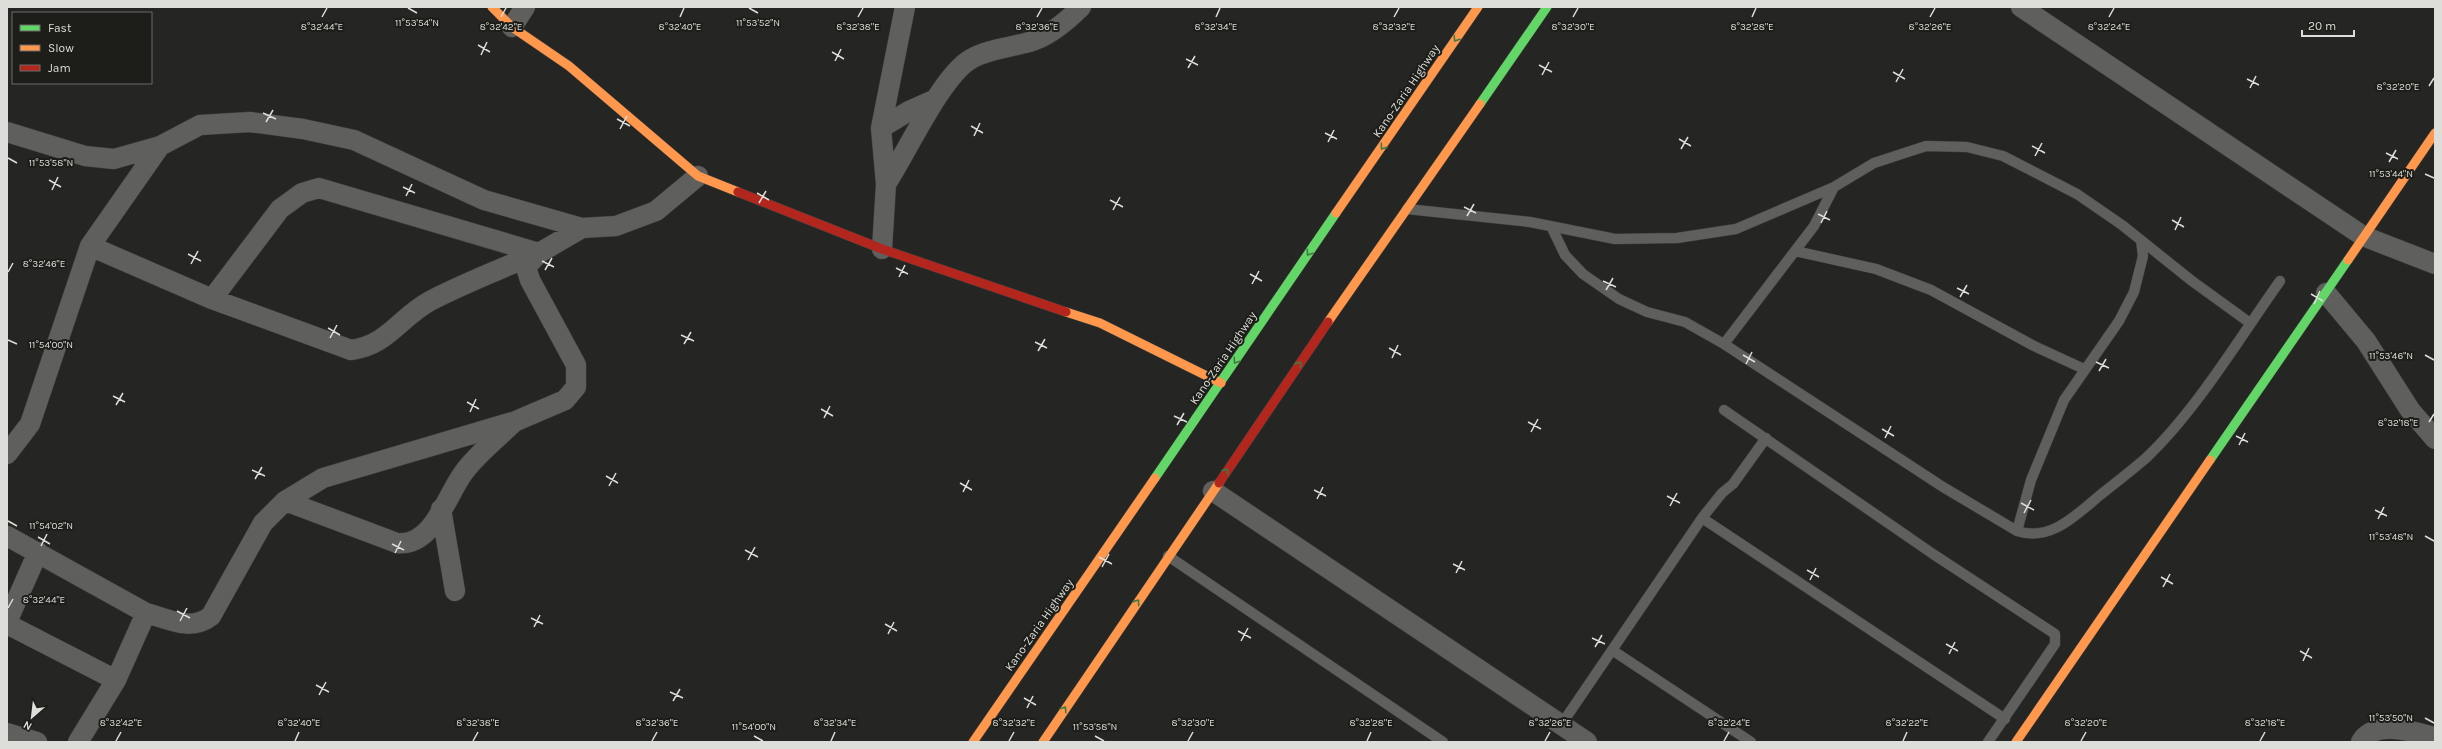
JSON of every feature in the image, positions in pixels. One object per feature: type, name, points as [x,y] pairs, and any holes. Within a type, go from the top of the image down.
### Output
[{"type":"main road","points":[[492,7],[512,27],[568,66],[698,176],[882,249],[1100,323],[1221,383]]},
{"type":"main road","name":"Kano-Zaria Highway","points":[[973,742],[1478,7]]},
{"type":"main road","points":[[1043,742],[1168,556],[1547,7]]},
{"type":"main road","points":[[2016,742],[2435,133]]},
{"type":"street","points":[[512,27],[524,7]]},
{"type":"street","points":[[882,249],[886,184],[882,128],[905,7]]},
{"type":"street","points":[[886,184],[902,160],[936,99],[955,72],[969,60],[987,52],[1031,42],[1068,20],[1081,7]]},
{"type":"street","points":[[2021,7],[2363,236],[2435,264]]},
{"type":"street","points":[[882,128],[909,111],[936,99]]},
{"type":"street","points":[[7,132],[85,156],[114,159],[160,146],[200,125],[250,122],[303,129],[354,140],[484,200],[582,228],[616,226],[656,211],[698,176]]},
{"type":"street","points":[[7,454],[30,424],[90,246],[160,146]]},
{"type":"street","points":[[212,299],[280,209],[302,193],[319,188],[539,253]]},
{"type":"street","points":[[90,246],[212,299],[350,350],[367,348],[380,341],[413,311],[430,301],[539,253],[582,228]]},
{"type":"street","points":[[7,536],[38,552],[146,614],[191,625],[202,623],[211,616],[263,523],[285,501],[323,478],[516,421],[565,400],[576,387],[576,365],[530,280],[526,267],[539,253]]},
{"type":"street","points":[[2326,293],[2366,341],[2410,410],[2435,439]]},
{"type":"street","points":[[285,501],[397,543],[406,544],[420,538],[430,529],[465,470],[516,421]]},
{"type":"street","points":[[1213,491],[1587,742]]},
{"type":"street","points":[[441,509],[455,591]]},
{"type":"street","points":[[38,552],[7,623],[116,680]]},
{"type":"street","points":[[78,742],[116,680],[146,614]]},
{"type":"street","points":[[2361,742],[2364,736],[2373,729],[2389,729],[2435,736]]},
{"type":"street","points":[[7,733],[37,742]]},
{"type":"lane","points":[[1407,209],[1530,222],[1552,228],[1615,239],[1677,238],[1736,229],[1834,187],[1874,163],[1926,146],[1968,147],[2003,156],[2077,194],[2141,240],[2250,323]]},
{"type":"lane","points":[[1724,344],[1814,226],[1834,187]]},
{"type":"lane","points":[[1552,228],[1557,241],[1569,260],[1583,274],[1619,299],[1647,312],[1685,322],[1724,344],[1943,487],[2017,531],[2030,534],[2058,528],[2073,518],[2146,457],[2190,408],[2280,281]]},
{"type":"lane","points":[[2017,531],[2030,480],[2064,400],[2084,369],[2119,321],[2134,292],[2143,256],[2141,240]]},
{"type":"lane","points":[[1795,251],[1876,269],[1931,290],[2034,346],[2084,369]]},
{"type":"lane","points":[[1724,410],[1933,554],[2055,634],[2055,644],[1988,742]]},
{"type":"lane","points":[[1561,725],[1702,518],[1722,493],[1733,484],[1766,438]]},
{"type":"lane","points":[[1702,518],[2005,719]]},
{"type":"lane","points":[[1168,556],[1443,742]]},
{"type":"lane","points":[[1612,650],[1751,742]]},
{"type":"traffic: fast","points":[[1480,104],[1547,7]]},
{"type":"traffic: fast","points":[[1155,478],[1336,213]]},
{"type":"traffic: fast","points":[[2210,460],[2348,260]]},
{"type":"traffic: slow","points":[[492,7],[512,27],[569,66],[698,176],[738,192]]},
{"type":"traffic: slow","points":[[1336,213],[1478,7]]},
{"type":"traffic: slow","points":[[1328,322],[1480,104]]},
{"type":"traffic: slow","points":[[2348,260],[2435,133]]},
{"type":"traffic: slow","points":[[1066,312],[1100,323],[1221,383]]},
{"type":"traffic: slow","points":[[2016,742],[2210,460]]},
{"type":"traffic: slow","points":[[973,742],[1155,478]]},
{"type":"traffic: slow","points":[[1043,742],[1219,483]]},
{"type":"traffic: jam","points":[[738,192],[882,249],[1066,312]]},
{"type":"traffic: jam","points":[[1219,483],[1328,322]]}]
